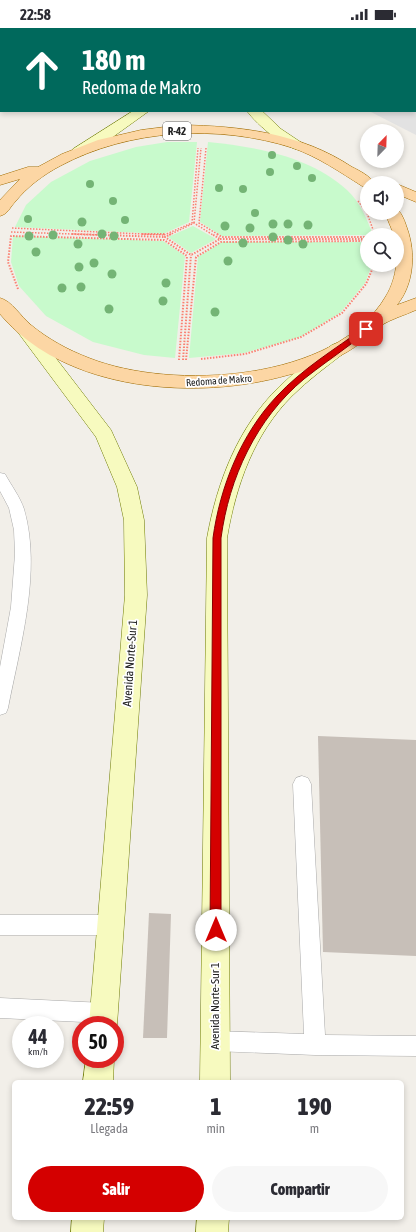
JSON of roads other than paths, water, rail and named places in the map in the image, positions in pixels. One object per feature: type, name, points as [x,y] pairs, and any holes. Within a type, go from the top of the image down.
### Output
[{"type":"main road","points":[[78,152],[141,112]]},
{"type":"main road","points":[[255,112],[276,132],[301,147]]},
{"type":"main road","name":"R-42","points":[[0,181],[98,144],[142,134],[189,130],[243,133],[280,140],[301,147],[367,176]]},
{"type":"main road","name":"R-42","points":[[0,211],[12,195],[26,182],[59,160]]},
{"type":"main road","name":"R-42","points":[[340,164],[360,178]]},
{"type":"main road","points":[[404,193],[416,197]]},
{"type":"main road","name":"Redoma de Makro","points":[[0,303],[12,320],[66,356],[91,366],[124,375],[175,382],[234,380],[263,376],[316,360],[338,349],[358,336],[375,322],[388,307],[397,292],[403,276],[406,260],[405,244],[396,220]]},
{"type":"main road","points":[[375,322],[416,303]]},
{"type":"main road","name":"Avenida Norte-Sur 1","points":[[12,320],[104,435],[127,487],[134,520],[136,595],[103,1016]]},
{"type":"main road","name":"Avenida Norte-Sur 1","points":[[215,1080],[217,546],[220,512],[241,456],[259,424],[279,398],[301,377],[338,349]]},
{"type":"main road","points":[[98,1080],[99,1068]]},
{"type":"main road","points":[[87,1232],[88,1220]]},
{"type":"main road","points":[[212,1232],[213,1220]]},
{"type":"lane","points":[[0,478],[16,508],[23,542],[22,588],[0,708]]},
{"type":"lane","points":[[302,784],[315,1045]]},
{"type":"lane","points":[[0,925],[110,924]]},
{"type":"lane","points":[[0,1008],[75,1016]]},
{"type":"lane","points":[[215,1041],[315,1045],[416,1046]]}]
